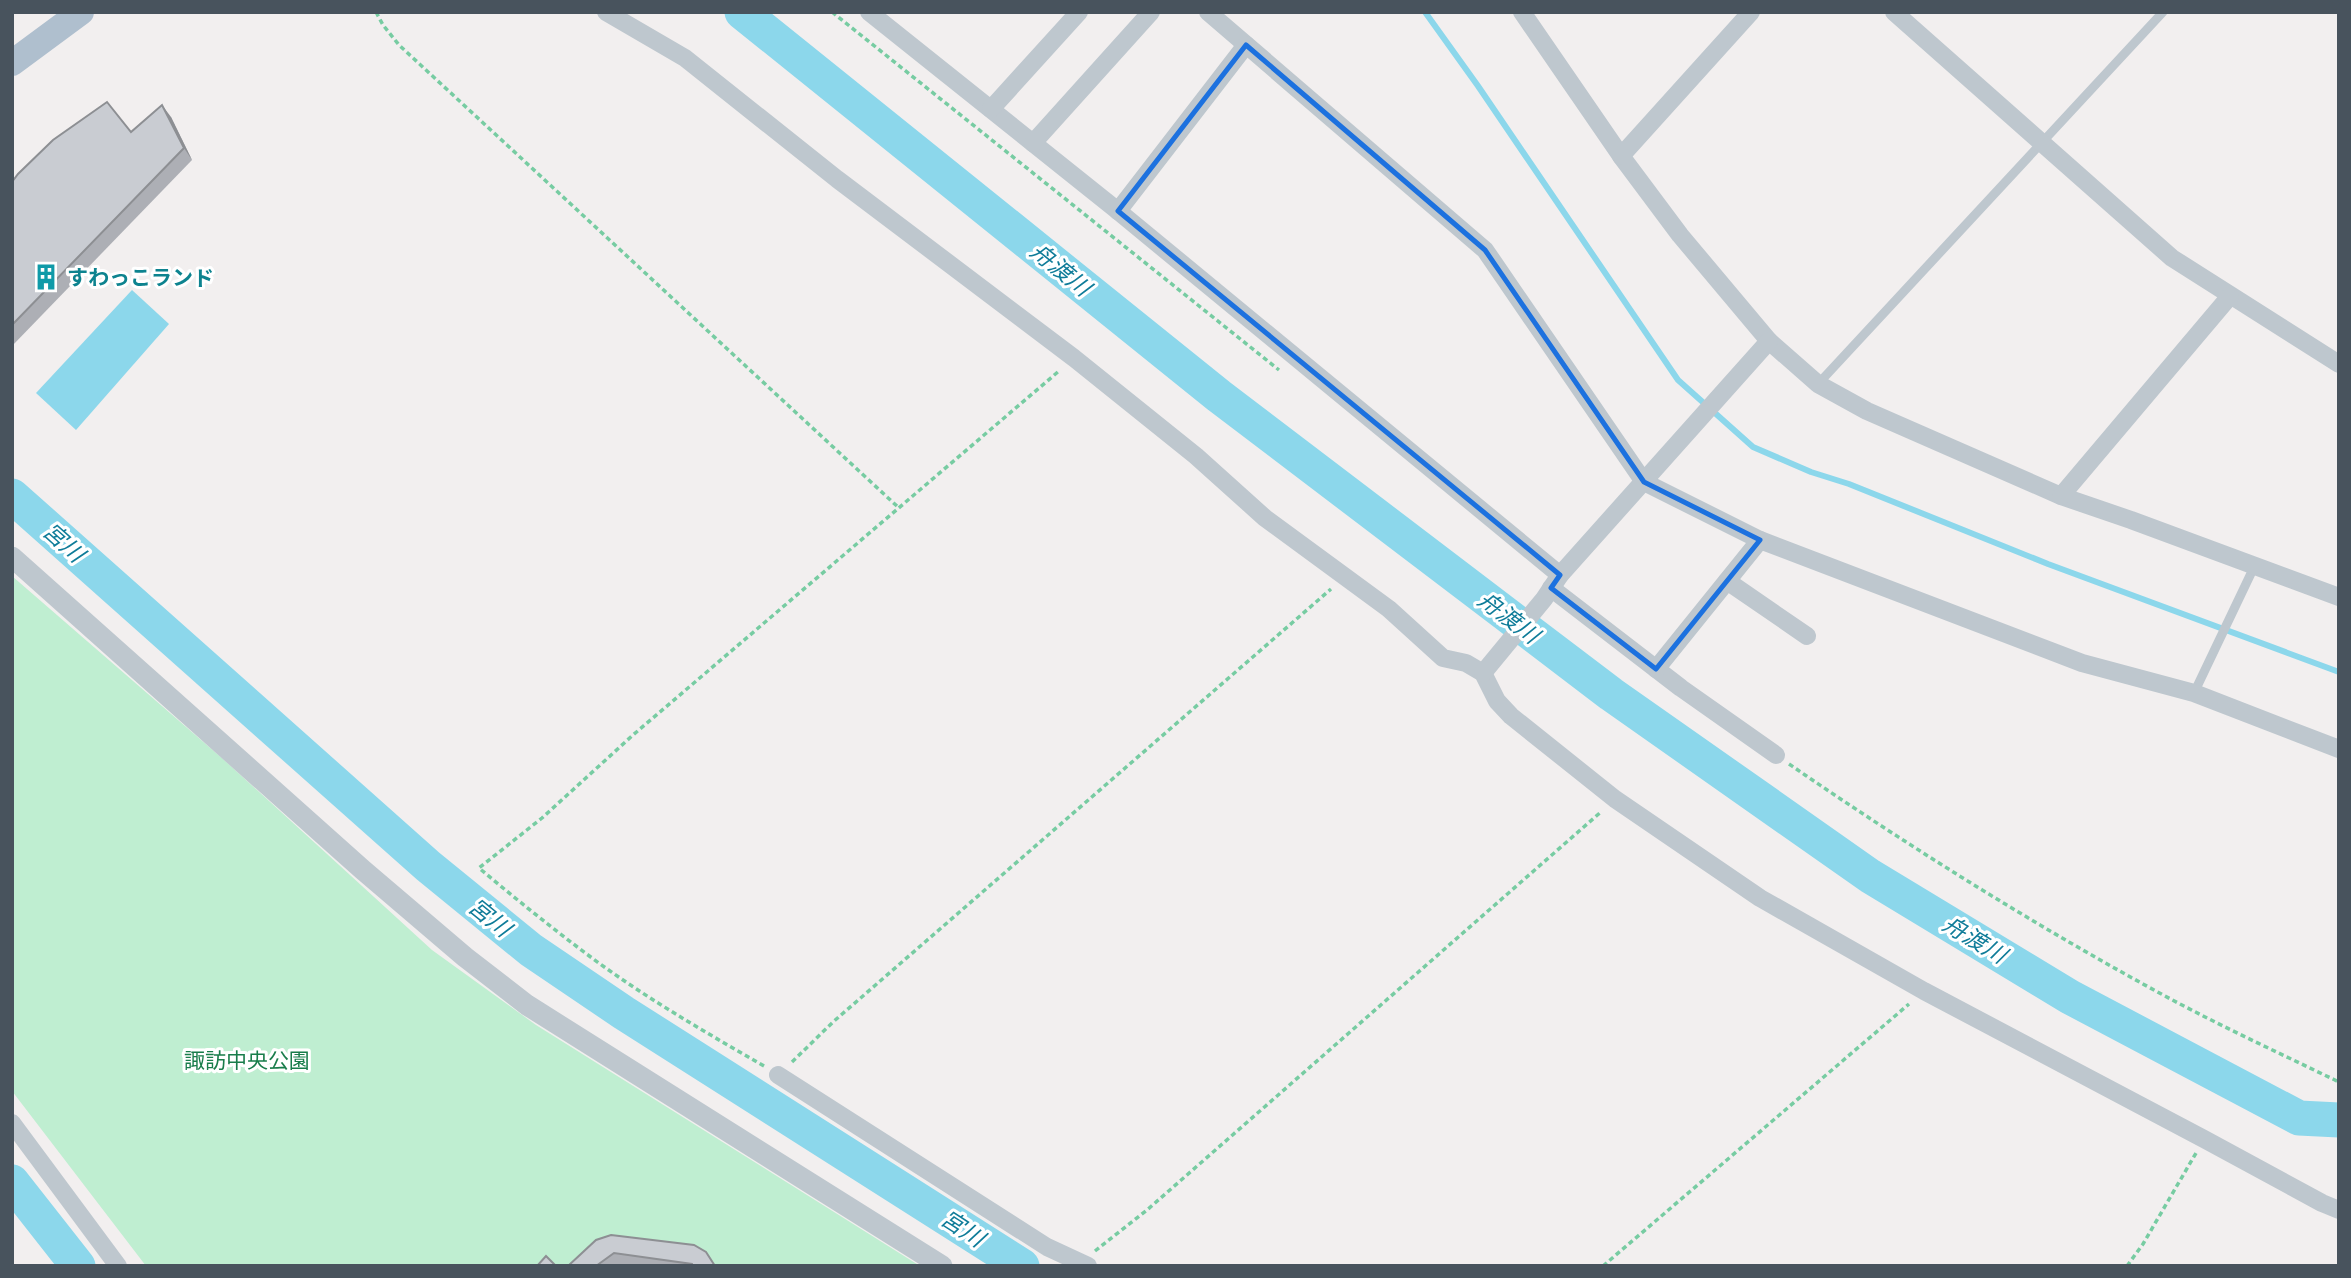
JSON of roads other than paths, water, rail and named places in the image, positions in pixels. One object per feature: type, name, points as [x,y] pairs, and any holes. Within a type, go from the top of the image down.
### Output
[{"type":"main road","points":[[12,63],[81,12]]},
{"type":"street","points":[[606,12],[685,58],[837,179],[1074,358],[1196,456],[1265,518],[1389,609],[1443,658],[1487,669]]},
{"type":"street","points":[[869,12],[1118,211],[1552,587],[1656,669],[1776,755]]},
{"type":"street","points":[[990,109],[1079,12]]},
{"type":"street","points":[[1033,143],[1151,12]]},
{"type":"street","points":[[1208,12],[1486,250],[1644,482],[1760,540],[2082,663],[2194,693],[2339,749]]},
{"type":"street","points":[[1522,12],[1621,156],[1680,234],[1769,341],[1818,384],[1867,411],[2061,496],[2339,597]]},
{"type":"street","points":[[1621,156],[1751,12]]},
{"type":"street","points":[[1894,12],[2172,258],[2339,364]]},
{"type":"street","points":[[1118,211],[1246,45]]},
{"type":"street","points":[[2061,496],[2230,296]]},
{"type":"street","points":[[1487,669],[1552,587],[1769,341]]},
{"type":"street","points":[[1656,669],[1760,540]]},
{"type":"street","points":[[12,557],[353,861],[465,957],[527,1005],[942,1266]]},
{"type":"street","points":[[1727,581],[1807,636]]},
{"type":"street","points":[[1487,669],[1497,701],[1511,716],[1615,799],[1760,898],[1924,991],[2339,1210]]},
{"type":"street","points":[[778,1075],[1047,1247],[1083,1264]]},
{"type":"street","points":[[12,1123],[118,1266]]},
{"type":"lane","points":[[1818,384],[2163,12]]},
{"type":"lane","points":[[2194,693],[2255,565]]},
{"type":"water","points":[[132,290],[169,324],[76,430],[36,393]]},
{"type":"waterway","name":"舟渡川","points":[[742,12],[1219,396],[1611,694],[1870,876],[2070,997],[2299,1118],[2339,1120]]},
{"type":"waterway","points":[[1425,12],[1678,380],[1753,447],[2048,564],[2339,672]]},
{"type":"waterway","name":"宮川","points":[[12,496],[428,866],[531,950],[624,1013],[1022,1266]]},
{"type":"waterway","points":[[12,1182],[78,1266]]},
{"type":"place","name":"すわっこランド","points":[[46,277]]},
{"type":"park label","name":"諏訪中央公園","points":[[247,1060]]}]
